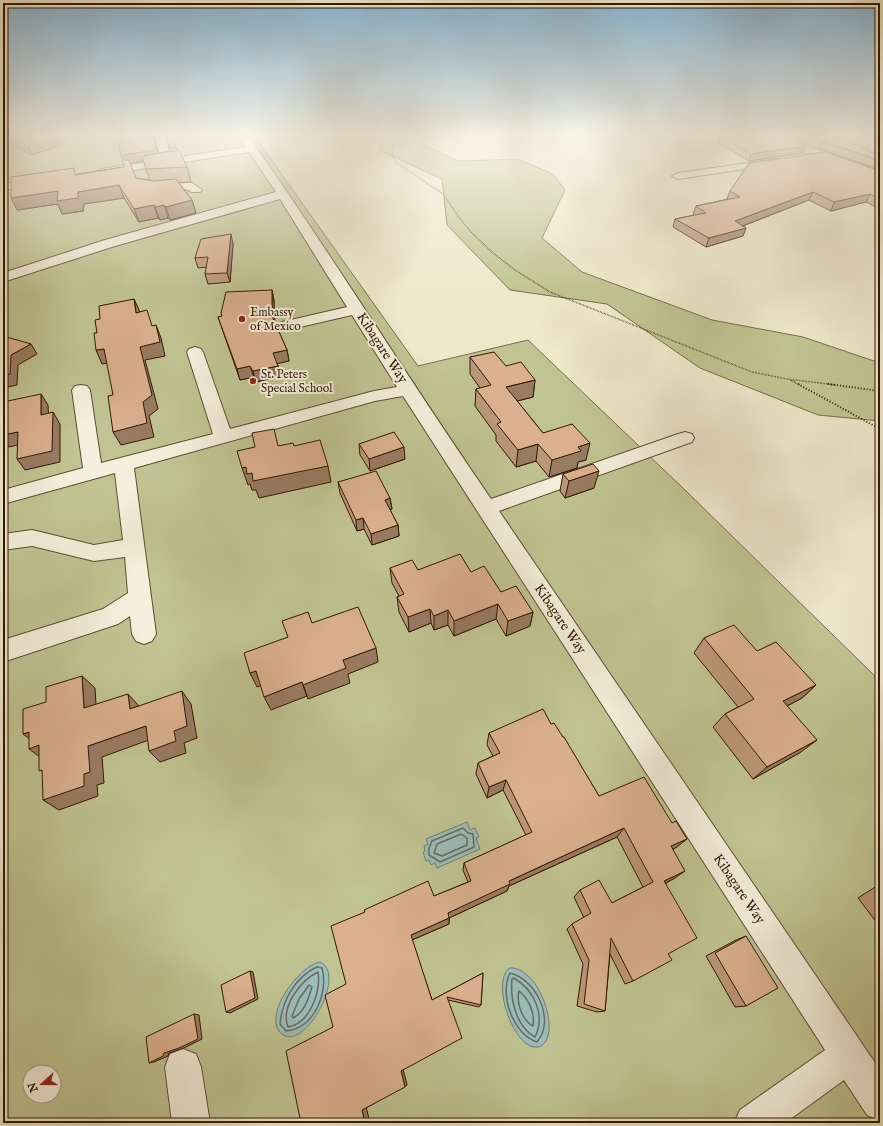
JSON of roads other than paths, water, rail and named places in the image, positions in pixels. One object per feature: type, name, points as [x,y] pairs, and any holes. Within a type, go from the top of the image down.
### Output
[{"type":"street","points":[[146,187],[151,189],[174,187]]},
{"type":"street","points":[[189,187],[197,202]]},
{"type":"street","name":"Kibagare Way","points":[[278,187],[408,390],[880,1102]]},
{"type":"street","points":[[3,278],[61,258],[197,202],[283,194]]},
{"type":"street","points":[[13,262],[61,258]]},
{"type":"street","points":[[287,325],[357,309]]},
{"type":"street","points":[[195,352],[223,437]]},
{"type":"street","points":[[81,390],[93,472]]},
{"type":"street","points":[[3,497],[374,396],[408,390]]},
{"type":"street","points":[[487,508],[685,438]]},
{"type":"street","points":[[124,464],[135,547],[144,634]]},
{"type":"street","points":[[3,542],[32,538],[94,553],[135,547]]},
{"type":"street","points":[[3,651],[110,617],[140,597]]},
{"type":"street","points":[[753,1123],[850,1055]]},
{"type":"street","points":[[183,1067],[191,1123]]},
{"type":"water","points":[[467,822],[470,830],[475,828],[479,837],[476,838],[480,849],[437,868],[435,863],[431,865],[429,860],[426,861],[423,852],[425,851],[424,846],[428,844],[426,839]]},
{"type":"water","points":[[320,962],[327,970],[329,982],[325,997],[318,1012],[309,1025],[298,1034],[288,1037],[279,1031],[276,1023],[277,1013],[281,1002],[287,990],[303,971]]},
{"type":"water","points":[[509,968],[520,970],[530,978],[539,990],[545,1004],[549,1031],[545,1041],[538,1047],[530,1046],[522,1039],[514,1029],[508,1016],[502,988],[504,976]]},
{"type":"place","name":"Embassy of Mexico","points":[[242,319]]},
{"type":"place","name":"St. Peters Special School","points":[[253,381]]}]
